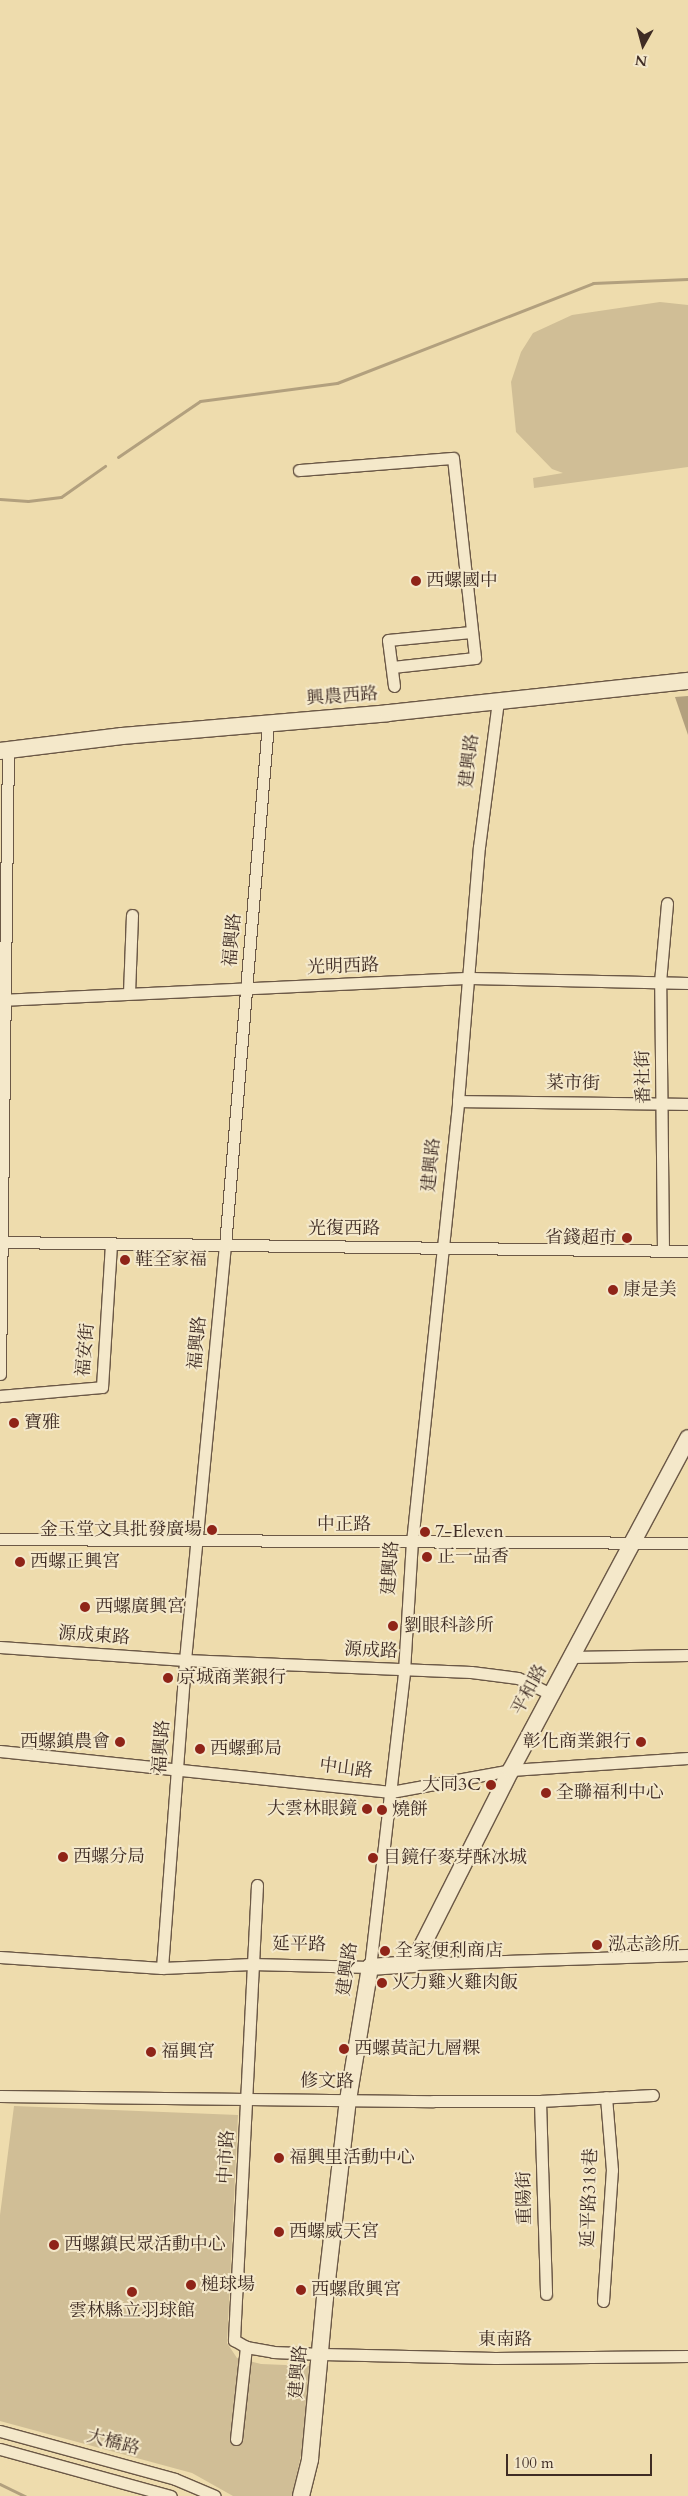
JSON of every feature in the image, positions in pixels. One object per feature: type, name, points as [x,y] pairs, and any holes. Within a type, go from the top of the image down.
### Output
[{"type":"main road","name":"興農西路","points":[[4,750],[44,744],[268,722],[388,713],[688,681]]},
{"type":"main road","name":"平和路","points":[[413,1964],[511,1770],[688,1438]]},
{"type":"main road","name":"延平路","points":[[370,1967],[413,1964]]},
{"type":"main road","name":"建興路","points":[[301,2496],[310,2459],[322,2354],[324,2298],[348,2100],[370,1967]]},
{"type":"street","points":[[299,470],[453,458],[475,658],[392,667]]},
{"type":"street","points":[[394,686],[388,640],[471,632]]},
{"type":"street","name":"建興路","points":[[370,1967],[404,1671],[412,1542],[444,1248],[470,978],[479,848],[498,700]]},
{"type":"street","name":"福興路","points":[[162,1968],[172,1817],[179,1768],[185,1660],[225,1246],[268,722]]},
{"type":"street","points":[[0,1374],[4,750]]},
{"type":"street","name":"番社街","points":[[663,1251],[660,982],[667,903]]},
{"type":"street","points":[[129,993],[132,915]]},
{"type":"street","name":"光明西路","points":[[2,1000],[470,978],[688,983]]},
{"type":"street","name":"菜市街","points":[[458,1101],[688,1104]]},
{"type":"street","name":"光復西路","points":[[0,1242],[111,1245],[688,1251]]},
{"type":"street","name":"福安街","points":[[0,1396],[102,1387],[111,1245]]},
{"type":"street","name":"中正路","points":[[0,1539],[688,1543]]},
{"type":"street","name":"源成東路","points":[[0,1647],[185,1660]]},
{"type":"street","points":[[571,1657],[688,1656]]},
{"type":"street","name":"源成路","points":[[185,1660],[404,1671],[471,1672],[518,1678],[551,1694]]},
{"type":"street","name":"中山路","points":[[0,1751],[179,1768],[391,1792],[511,1770],[688,1758]]},
{"type":"street","name":"中市路","points":[[246,2347],[234,2340],[248,2097],[251,1964],[257,1885]]},
{"type":"street","name":"延平路","points":[[413,1964],[688,1955]]},
{"type":"street","name":"延平路","points":[[0,1957],[162,1968],[251,1964],[370,1967]]},
{"type":"street","name":"修文路","points":[[0,2096],[540,2101],[653,2095]]},
{"type":"street","name":"延平路318巷","points":[[603,2300],[612,2170],[606,2097]]},
{"type":"street","name":"重陽街","points":[[540,2101],[546,2294]]},
{"type":"street","points":[[236,2439],[246,2347],[322,2354]]},
{"type":"street","name":"東南路","points":[[322,2354],[495,2358],[688,2356]]},
{"type":"street","name":"大橋路","points":[[0,2431],[175,2479],[215,2496]]},
{"type":"street","name":"大橋路","points":[[0,2449],[171,2496]]},
{"type":"shaded area","points":[[660,302],[688,305],[688,467],[534,488],[533,478],[563,473],[552,469],[516,432],[511,382],[521,352],[533,333],[572,315]]},
{"type":"shaded area","points":[[688,696],[688,735],[675,697]]},
{"type":"shaded area","points":[[14,2106],[238,2115],[227,2343],[237,2358],[261,2364],[310,2366],[305,2437],[292,2496],[233,2496],[192,2473],[0,2421],[0,2215]]},
{"type":"waterway","points":[[118,457],[200,401],[337,383],[593,283],[688,279]]},
{"type":"waterway","points":[[0,499],[28,501],[61,497],[105,466]]},
{"type":"waterway","points":[[0,2484],[25,2496]]},
{"type":"place","name":"西螺國中","points":[[416,581]]},
{"type":"place","name":"省錢超市","points":[[627,1238]]},
{"type":"place","name":"鞋全家福","points":[[125,1260]]},
{"type":"place","name":"康是美","points":[[613,1290]]},
{"type":"place","name":"寶雅","points":[[14,1423]]},
{"type":"place","name":"金玉堂文具批發廣場","points":[[212,1530]]},
{"type":"place","name":"7-Eleven","points":[[425,1532]]},
{"type":"place","name":"正一品香","points":[[427,1557]]},
{"type":"place","name":"西螺正興宮","points":[[20,1562]]},
{"type":"place","name":"西螺廣興宮","points":[[85,1607]]},
{"type":"place","name":"劉眼科診所","points":[[393,1626]]},
{"type":"place","name":"京城商業銀行","points":[[168,1678]]},
{"type":"place","name":"西螺鎮農會","points":[[120,1742]]},
{"type":"place","name":"彰化商業銀行","points":[[641,1742]]},
{"type":"place","name":"西螺郵局","points":[[200,1749]]},
{"type":"place","name":"大同3C","points":[[491,1785]]},
{"type":"place","name":"全聯福利中心","points":[[546,1793]]},
{"type":"place","name":"大雲林眼鏡","points":[[367,1809]]},
{"type":"place","name":"燒餅","points":[[382,1810]]},
{"type":"place","name":"西螺分局","points":[[63,1857]]},
{"type":"place","name":"目鏡仔麥芽酥冰城","points":[[373,1858]]},
{"type":"place","name":"泓志診所","points":[[597,1945]]},
{"type":"place","name":"全家便利商店","points":[[385,1951]]},
{"type":"place","name":"火力雞火雞肉飯","points":[[382,1983]]},
{"type":"place","name":"西螺黃記九層粿","points":[[344,2049]]},
{"type":"place","name":"福興宮","points":[[151,2052]]},
{"type":"place","name":"福興里活動中心","points":[[279,2158]]},
{"type":"place","name":"西螺威天宮","points":[[279,2232]]},
{"type":"place","name":"西螺鎮民眾活動中心","points":[[54,2245]]},
{"type":"place","name":"槌球場","points":[[191,2285]]},
{"type":"place","name":"西螺啟興宮","points":[[301,2290]]},
{"type":"place","name":"雲林縣立羽球館","points":[[132,2292]]}]
